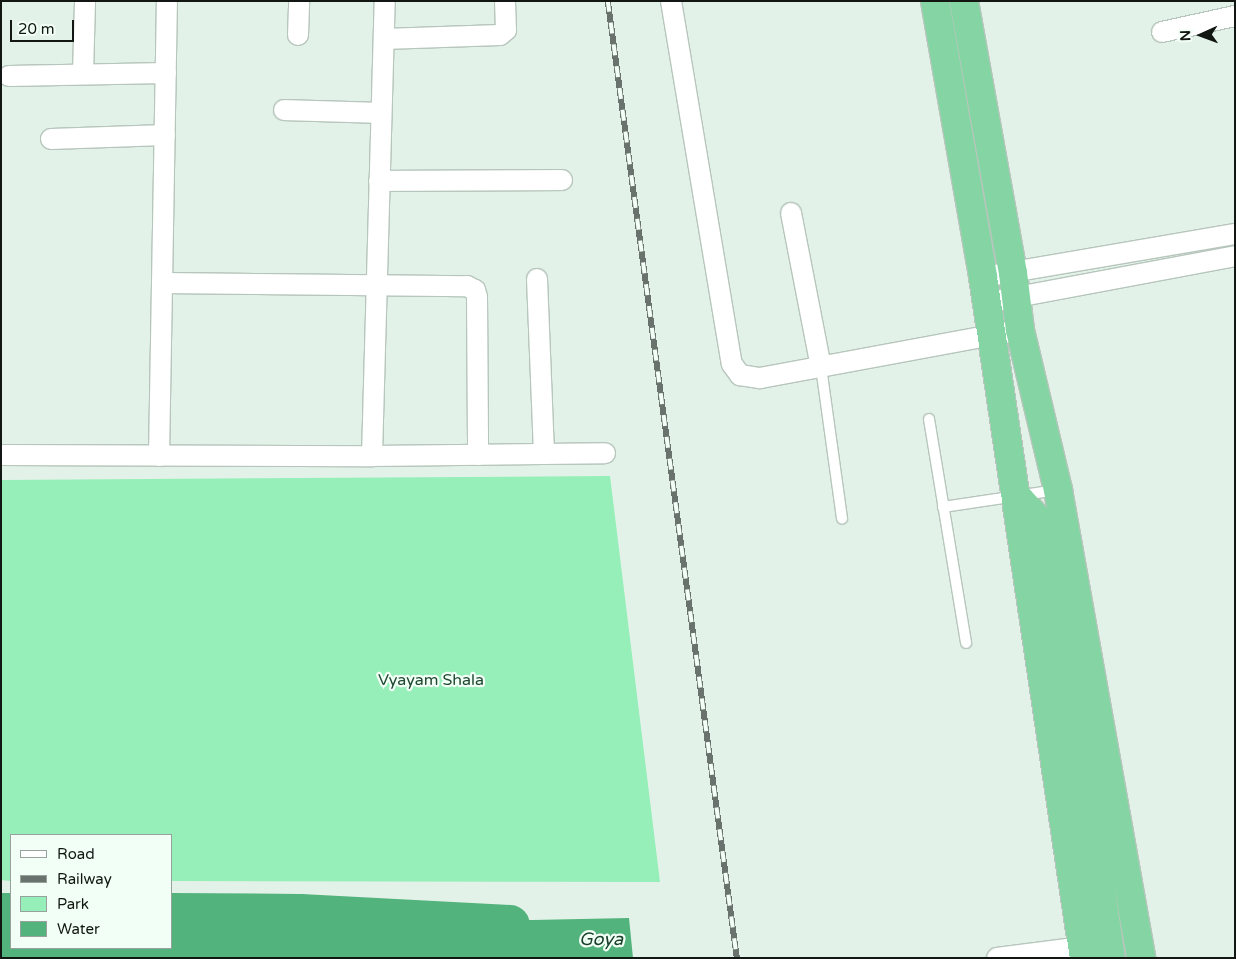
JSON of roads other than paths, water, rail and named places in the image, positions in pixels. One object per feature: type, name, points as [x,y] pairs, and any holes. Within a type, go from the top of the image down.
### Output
[{"type":"highway","points":[[935,1],[984,290],[1016,495],[1083,952]]},
{"type":"highway","points":[[964,1],[1020,330],[1058,490],[1141,958]]},
{"type":"highway","points":[[1016,495],[1043,525],[1062,620],[1111,958]]},
{"type":"street","points":[[83,74],[86,1]]},
{"type":"street","points":[[159,456],[167,1]]},
{"type":"street","points":[[298,35],[299,1]]},
{"type":"street","points":[[372,456],[385,1]]},
{"type":"street","points":[[384,38],[500,35],[506,30],[504,1]]},
{"type":"street","points":[[671,1],[732,364],[740,375],[760,378],[1020,330]]},
{"type":"street","points":[[1162,32],[1235,16]]},
{"type":"street","points":[[10,76],[166,73]]},
{"type":"street","points":[[284,110],[381,113]]},
{"type":"street","points":[[51,139],[165,135]]},
{"type":"street","points":[[379,181],[562,180]]},
{"type":"street","points":[[791,213],[821,367]]},
{"type":"street","points":[[1014,286],[1235,234]]},
{"type":"street","points":[[984,290],[1235,256]]},
{"type":"street","points":[[537,279],[544,454]]},
{"type":"street","points":[[162,283],[455,284],[467,286],[475,290],[478,297],[478,455]]},
{"type":"street","points":[[1,455],[372,456],[605,453]]},
{"type":"street","points":[[997,958],[1083,952]]},
{"type":"lane","points":[[821,367],[842,519]]},
{"type":"lane","points":[[929,419],[966,643]]},
{"type":"lane","points":[[943,507],[1058,490]]},
{"type":"water","name":"Goya","points":[[629,918],[633,958],[1,958],[1,930],[10,930],[10,949],[172,949],[172,927]]},
{"type":"waterway","points":[[1,912],[10,912]]},
{"type":"waterway","points":[[172,912],[300,913],[510,924]]},
{"type":"railway","points":[[608,1],[737,958]]},
{"type":"park label","name":"Vyayam Shala","points":[[431,680]]}]
